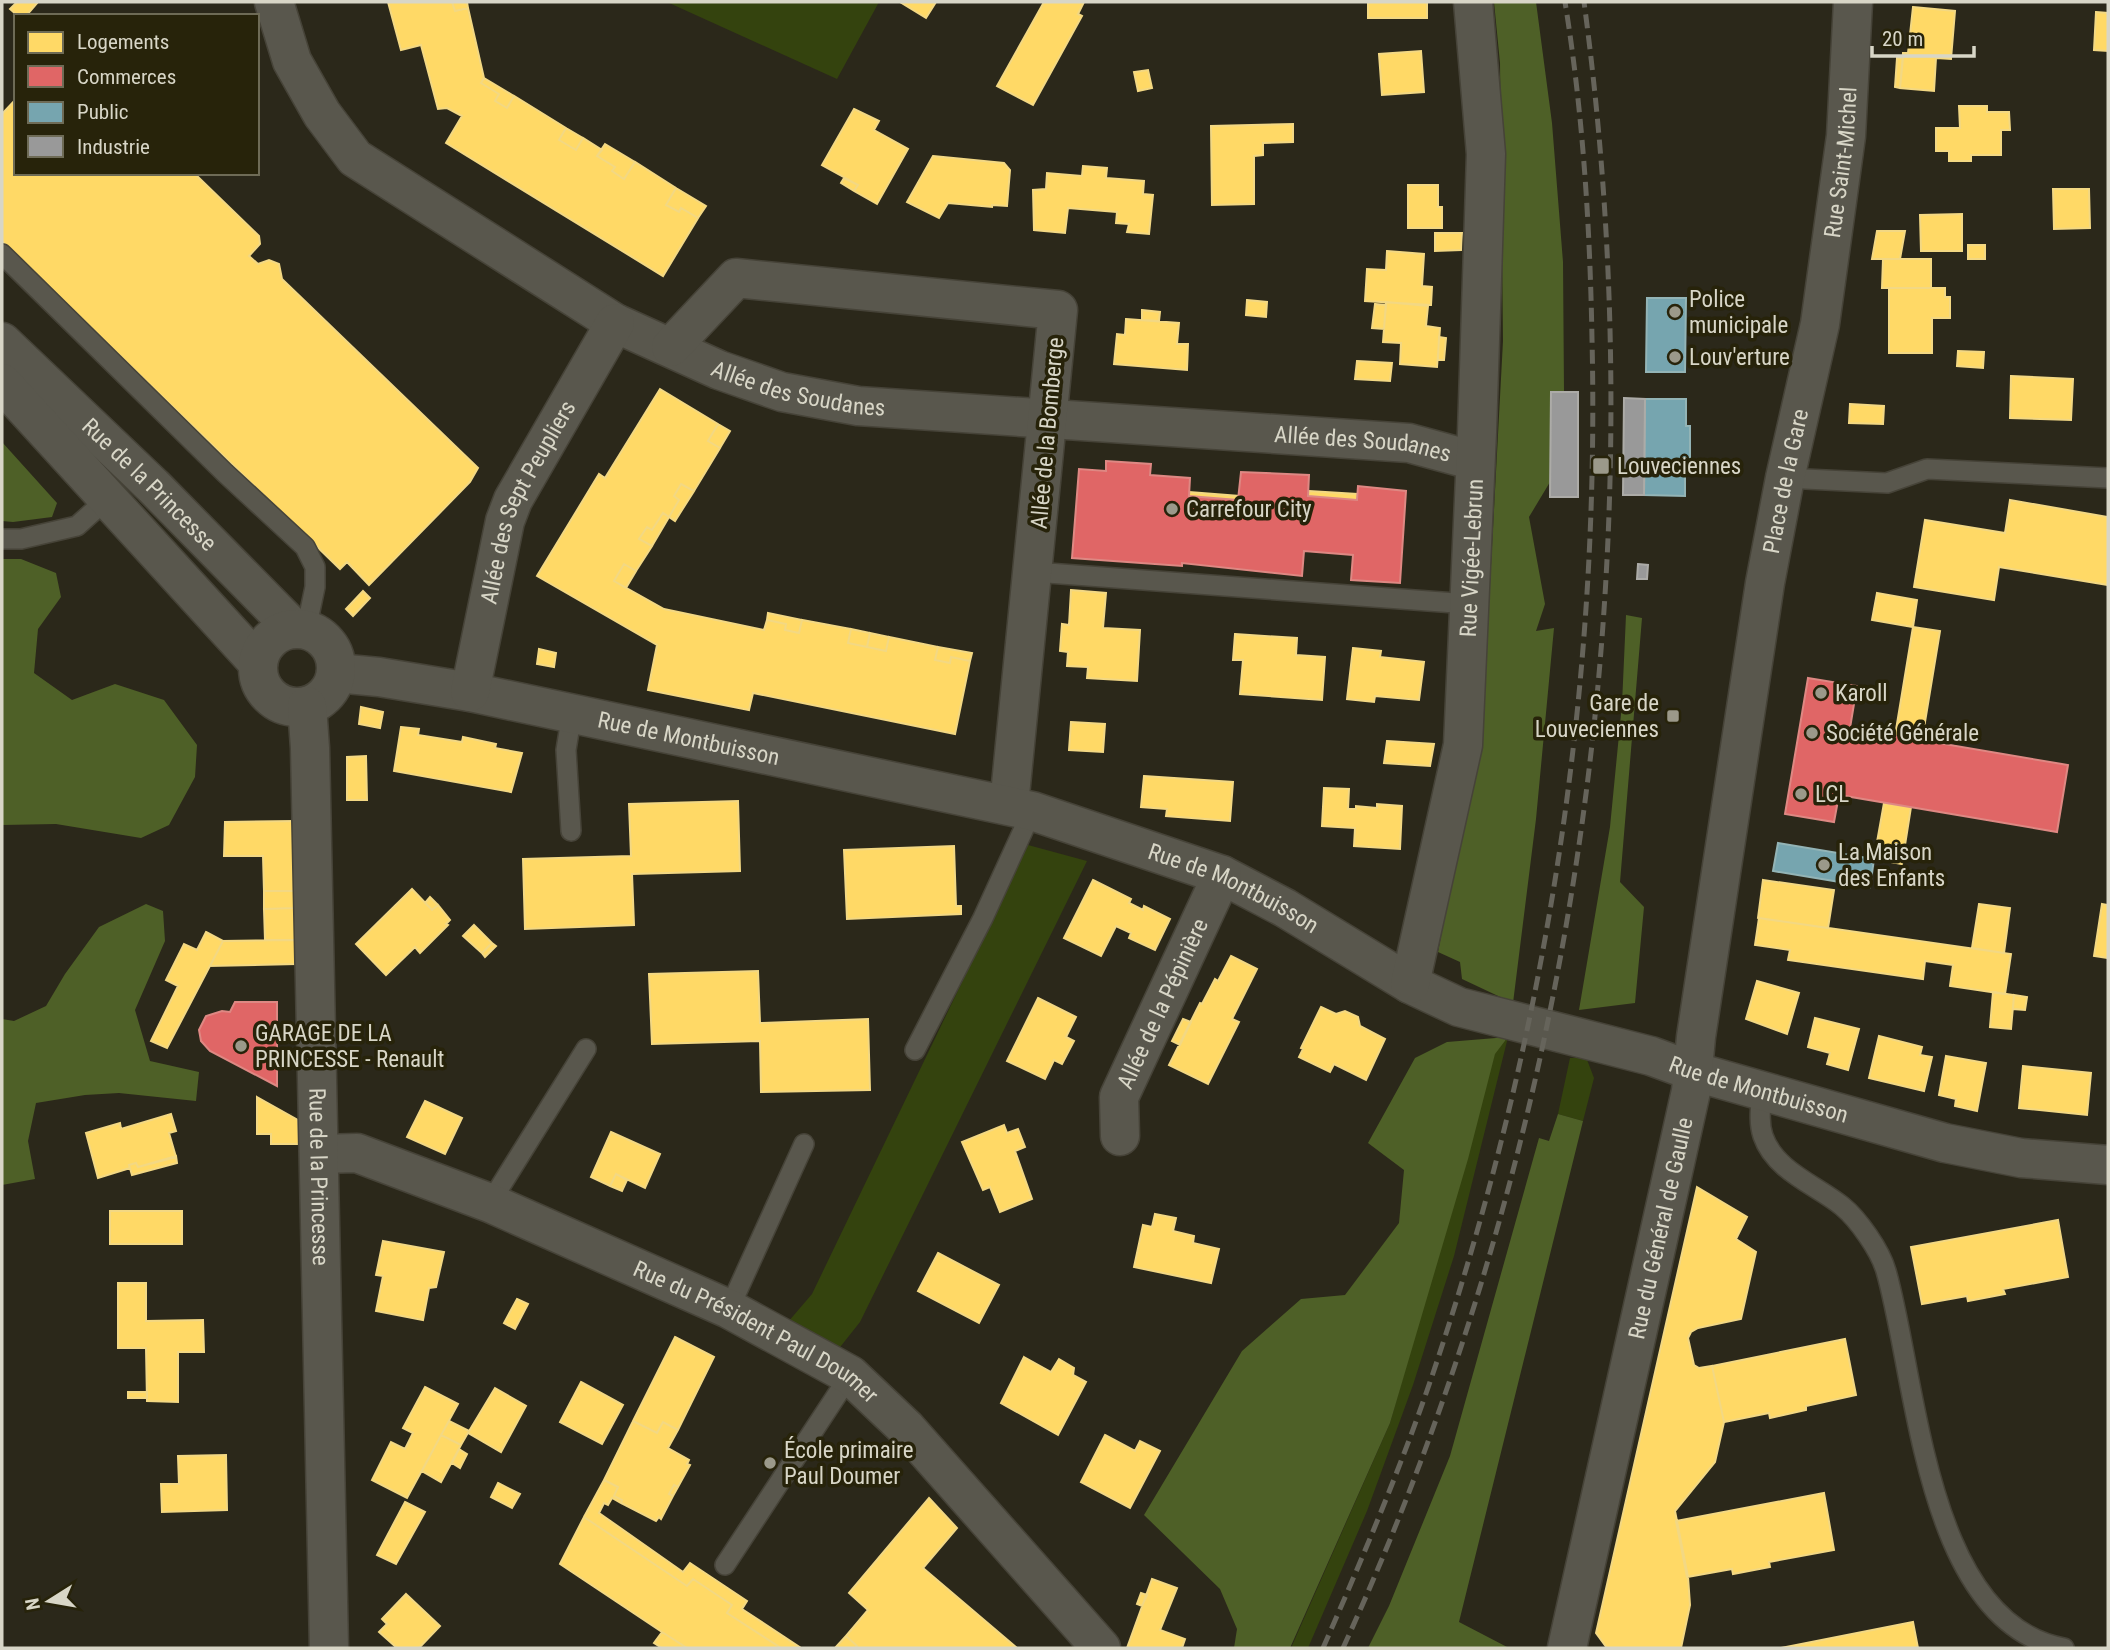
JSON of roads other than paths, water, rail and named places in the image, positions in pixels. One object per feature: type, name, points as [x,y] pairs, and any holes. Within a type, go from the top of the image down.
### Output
[{"type":"street","name":"Allée des Soudanes","points":[[274,2],[292,61],[322,114],[355,158],[615,323],[719,370],[782,392],[858,405],[1409,443],[1475,461]]},
{"type":"street","name":"Rue Vigée-Lebrun","points":[[1410,984],[1463,745],[1486,154],[1473,2]]},
{"type":"street","name":"Rue Saint-Michel","points":[[1820,324],[1846,136],[1853,2]]},
{"type":"street","name":"Allée de la Bomberge","points":[[671,347],[736,278],[1058,310],[1034,572],[1021,808]]},
{"type":"street","name":"Allée des Sept Peupliers","points":[[470,692],[505,521],[513,500],[615,323]]},
{"type":"street","name":"Place de la Gare","points":[[1759,638],[1765,583],[1785,478],[1820,324]]},
{"type":"street","name":"Rue de la Princesse","points":[[2,342],[300,629]]},
{"type":"street","name":"Rue de la Princesse","points":[[2,383],[258,663]]},
{"type":"street","points":[[162,559],[195,529]]},
{"type":"street","points":[[300,629],[316,634],[332,650],[336,673],[327,694],[307,706],[294,708],[282,705],[262,688],[258,663],[266,643],[274,636],[300,629]]},
{"type":"street","name":"Rue du Général de Gaulle","points":[[1567,1648],[1691,1091],[1722,865],[1759,638]]},
{"type":"street","name":"Rue de Montbuisson","points":[[336,673],[470,692],[1021,808],[1223,875],[1285,908],[1410,984],[1459,1007],[1651,1056],[1945,1143],[2021,1158],[2108,1165]]},
{"type":"street","name":"Rue de la Princesse","points":[[307,706],[329,1648]]},
{"type":"street","name":"Allée de la Pépinière","points":[[1120,1136],[1119,1097],[1223,875]]},
{"type":"street","name":"Rue du Président Paul Doumer","points":[[319,1154],[357,1153],[490,1203],[730,1309],[850,1375],[907,1429],[1101,1648]]},
{"type":"lane","points":[[2,254],[225,473],[305,547],[315,567],[315,587],[300,629]]},
{"type":"lane","points":[[1785,478],[1887,484],[1927,469],[2108,478]]},
{"type":"lane","points":[[2,539],[21,539],[77,526],[107,499]]},
{"type":"lane","points":[[1034,572],[1469,604]]},
{"type":"lane","points":[[571,831],[566,750],[572,713]]},
{"type":"lane","points":[[915,1050],[983,918],[1021,808]]},
{"type":"lane","points":[[490,1203],[586,1049]]},
{"type":"lane","points":[[1762,1089],[1760,1124],[1764,1140],[1776,1157],[1797,1176],[1842,1206],[1862,1227],[1885,1268],[1927,1468],[1958,1556],[1985,1600],[2021,1633],[2064,1648]]},
{"type":"lane","points":[[730,1309],[804,1144]]},
{"type":"lane","points":[[725,1565],[850,1375]]},
{"type":"railway","points":[[1323,1648],[1415,1425],[1479,1226],[1511,1102],[1538,977],[1560,850],[1576,723],[1587,596],[1592,468],[1592,339],[1587,212],[1577,86],[1565,2]]},
{"type":"railway","points":[[1343,1648],[1424,1454],[1490,1254],[1542,1050],[1579,842],[1602,633],[1611,422],[1605,211],[1584,2]]},
{"type":"place","name":"Police municipale","points":[[1675,312]]},
{"type":"place","name":"Louv'erture","points":[[1675,357]]},
{"type":"place","name":"Louveciennes","points":[[1601,466]]},
{"type":"place","name":"Carrefour City","points":[[1172,509]]},
{"type":"place","name":"Karoll","points":[[1821,693]]},
{"type":"place","name":"Gare de Louveciennes","points":[[1673,716]]},
{"type":"place","name":"Société Générale","points":[[1812,733]]},
{"type":"place","name":"LCL","points":[[1801,794]]},
{"type":"place","name":"La Maison des Enfants","points":[[1824,865]]},
{"type":"place","name":"GARAGE DE LA PRINCESSE - Renault","points":[[241,1046]]},
{"type":"place","name":"École primaire Paul Doumer","points":[[770,1463]]}]
